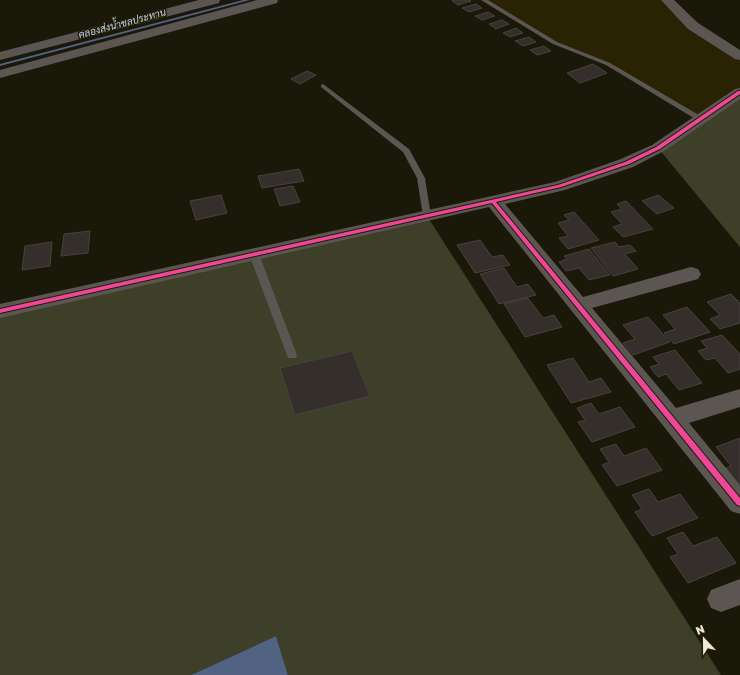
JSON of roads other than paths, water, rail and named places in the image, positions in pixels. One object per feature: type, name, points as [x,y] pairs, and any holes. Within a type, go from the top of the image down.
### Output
[{"type":"street","points":[[0,56],[214,0]]},
{"type":"street","points":[[0,74],[272,0]]},
{"type":"street","points":[[667,0],[693,26],[740,56]]},
{"type":"street","points":[[0,311],[559,186],[627,163],[658,148],[740,92]]},
{"type":"street","points":[[493,201],[740,503]]},
{"type":"street","points":[[578,305],[691,274]]},
{"type":"street","points":[[672,419],[740,398]]},
{"type":"lane","points":[[484,0],[555,43],[608,64],[700,118]]},
{"type":"lane","points":[[323,86],[406,151],[421,178],[427,216]]},
{"type":"lane","points":[[254,254],[292,355]]},
{"type":"water","points":[[276,636],[288,675],[191,675]]},
{"type":"waterway","name":"คลองส่งน้ำชลประทาน","points":[[0,65],[248,0]]}]
